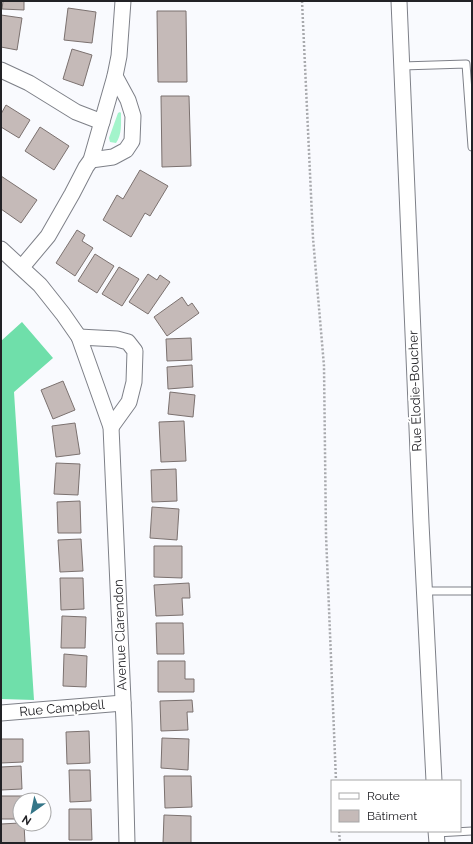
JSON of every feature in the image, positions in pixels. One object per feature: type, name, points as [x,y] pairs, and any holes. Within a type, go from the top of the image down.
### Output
[{"type":"street","points":[[22,267],[48,236],[91,160],[115,76],[119,56],[123,1]]},
{"type":"street","name":"Rue Élodie-Boucher","points":[[399,1],[424,591],[434,780]]},
{"type":"street","points":[[1,70],[29,83],[76,112],[102,122]]},
{"type":"street","points":[[91,160],[113,157],[126,150],[132,141],[133,116],[128,100],[115,76]]},
{"type":"street","name":"Avenue Clarendon","points":[[1,249],[40,285],[79,337],[111,427],[123,703],[127,843]]},
{"type":"street","points":[[79,337],[117,339],[128,342],[135,351],[134,382],[129,402],[111,427]]},
{"type":"street","name":"Rue Campbell","points":[[1,713],[123,703]]},
{"type":"lane","points":[[402,66],[466,64],[471,115],[472,147]]},
{"type":"lane","points":[[424,591],[472,591]]},
{"type":"lane","points":[[436,836],[472,831]]},
{"type":"path","points":[[302,1],[313,238],[324,366],[326,535],[336,780]]},
{"type":"path","points":[[339,832],[340,843]]},
{"type":"green space","points":[[120,112],[121,125],[118,140],[116,143],[110,142],[109,138],[118,113]]},
{"type":"green space","points":[[22,322],[53,358],[14,392],[34,700],[1,699],[1,341]]},
{"type":"building","points":[[3,1],[24,1],[24,10],[2,9]]},
{"type":"building","points":[[68,8],[96,12],[92,43],[64,40]]},
{"type":"building","points":[[157,11],[186,11],[187,82],[158,82]]},
{"type":"building","points":[[1,15],[22,18],[17,50],[1,47]]},
{"type":"building","points":[[72,49],[92,55],[83,86],[63,79]]},
{"type":"building","points":[[161,96],[189,96],[191,166],[162,167]]},
{"type":"building","points":[[6,105],[30,120],[19,138],[1,127],[1,114]]},
{"type":"building","points":[[40,127],[69,146],[54,170],[25,151]]},
{"type":"building","points":[[140,170],[168,186],[150,216],[145,213],[131,237],[103,220],[117,195],[123,199]]},
{"type":"building","points":[[1,176],[37,200],[21,223],[1,209]]},
{"type":"building","points":[[77,230],[85,235],[82,241],[93,248],[75,276],[56,263]]},
{"type":"building","points":[[95,254],[114,266],[97,293],[78,281]]},
{"type":"building","points":[[119,267],[139,279],[122,306],[102,294]]},
{"type":"building","points":[[148,274],[157,280],[160,275],[170,282],[148,314],[129,302]]},
{"type":"building","points":[[182,297],[188,306],[192,303],[199,313],[167,336],[154,317]]},
{"type":"building","points":[[191,338],[192,360],[167,361],[166,339]]},
{"type":"building","points":[[192,365],[193,387],[168,389],[167,367]]},
{"type":"building","points":[[63,381],[75,410],[53,419],[41,390]]},
{"type":"building","points":[[170,392],[195,395],[193,417],[168,414]]},
{"type":"building","points":[[184,421],[186,461],[161,462],[159,422]]},
{"type":"building","points":[[75,423],[80,454],[56,457],[52,426]]},
{"type":"building","points":[[56,463],[80,464],[78,495],[54,494]]},
{"type":"building","points":[[176,469],[177,501],[152,502],[151,470]]},
{"type":"building","points":[[80,501],[81,533],[58,533],[57,502]]},
{"type":"building","points":[[152,507],[179,509],[177,540],[150,538]]},
{"type":"building","points":[[81,539],[83,571],[60,572],[58,540]]},
{"type":"building","points":[[154,546],[182,546],[182,578],[154,577]]},
{"type":"building","points":[[60,578],[83,578],[84,609],[61,610]]},
{"type":"building","points":[[189,583],[190,598],[182,598],[183,615],[156,616],[154,585]]},
{"type":"building","points":[[62,616],[86,617],[85,648],[61,648]]},
{"type":"building","points":[[156,623],[183,623],[184,654],[157,654]]},
{"type":"building","points":[[64,654],[87,656],[86,687],[63,686]]},
{"type":"building","points":[[158,661],[185,661],[185,679],[194,679],[194,692],[158,692]]},
{"type":"building","points":[[192,700],[193,712],[187,712],[188,730],[161,731],[160,701]]},
{"type":"building","points":[[89,731],[90,763],[67,764],[66,732]]},
{"type":"building","points":[[162,738],[189,739],[188,770],[161,768]]},
{"type":"building","points":[[1,739],[23,739],[23,762],[1,763]]},
{"type":"building","points":[[21,766],[22,789],[1,790],[1,767]]},
{"type":"building","points":[[69,770],[90,770],[91,801],[70,802]]},
{"type":"building","points":[[164,776],[191,776],[192,807],[165,808]]},
{"type":"building","points":[[1,796],[12,796],[12,819],[1,819]]},
{"type":"building","points":[[69,809],[91,809],[92,840],[69,840]]},
{"type":"building","points":[[164,815],[191,816],[191,843],[163,843]]},
{"type":"building","points":[[12,823],[12,832],[24,832],[25,843],[1,843],[1,824]]}]
